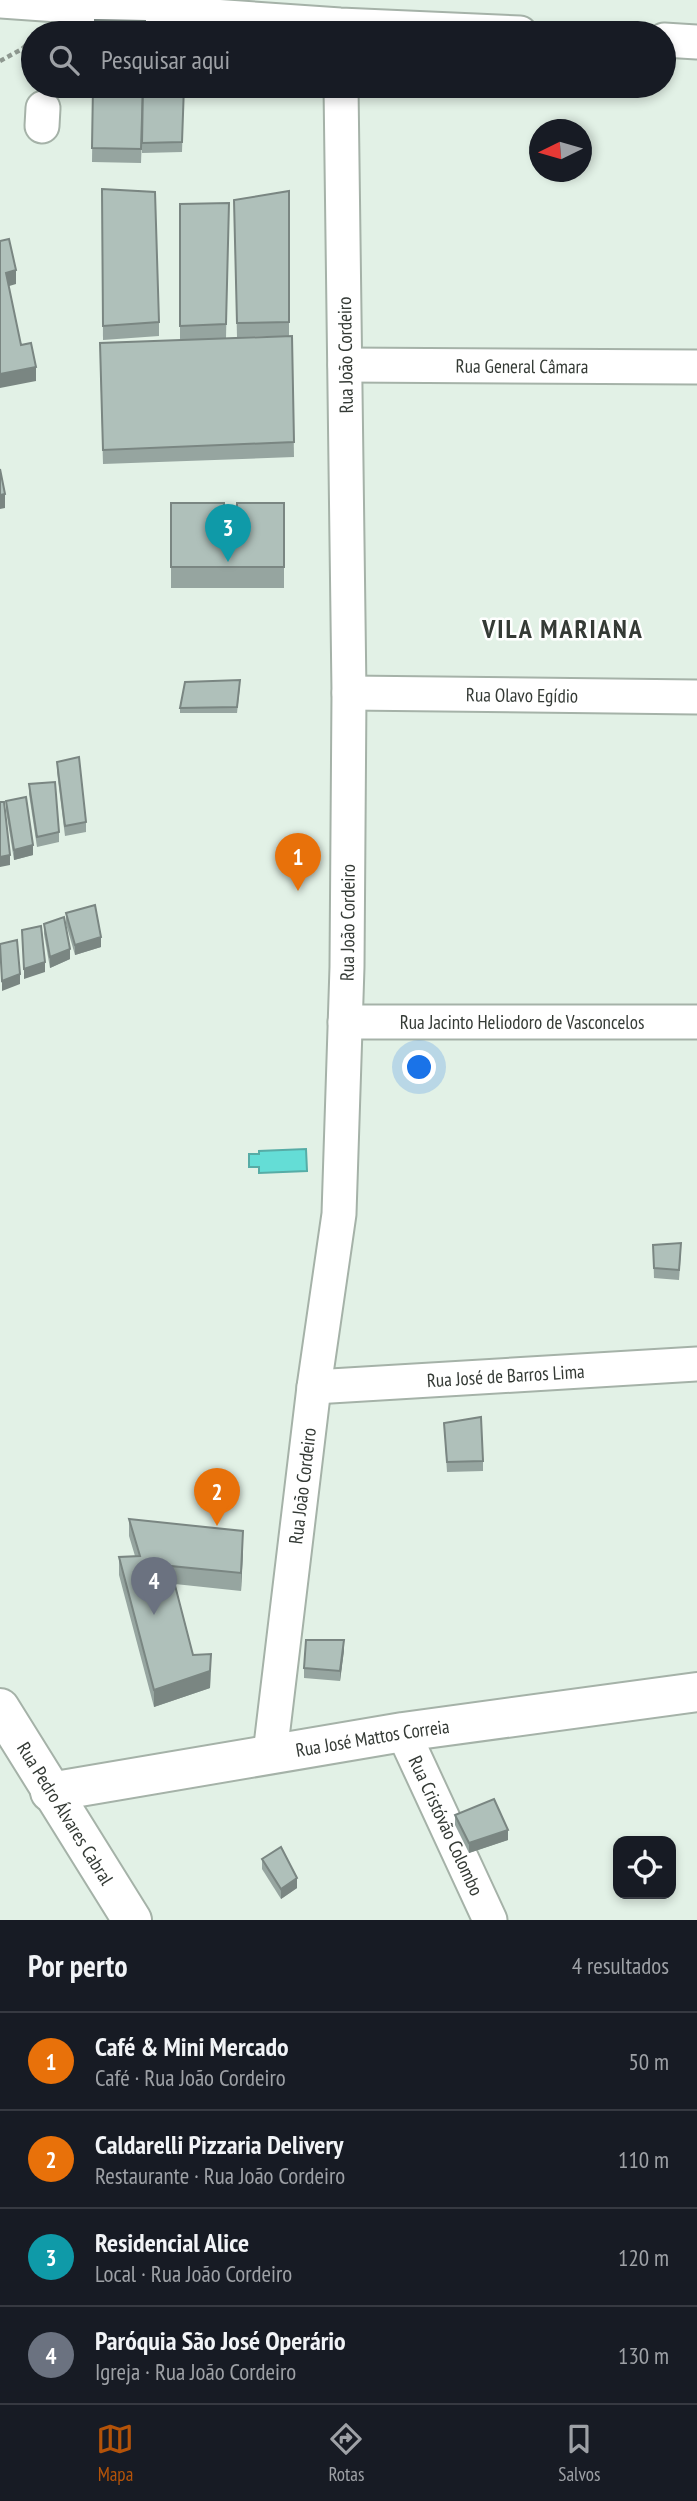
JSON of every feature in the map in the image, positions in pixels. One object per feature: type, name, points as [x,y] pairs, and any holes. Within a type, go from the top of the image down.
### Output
[{"type":"street","points":[[0,1],[366,21]]},
{"type":"street","points":[[676,41],[697,42]]},
{"type":"street","name":"Rua João Cordeiro","points":[[270,1755],[314,1387],[338,1214],[345,1022],[349,694],[341,98]]},
{"type":"street","name":"Rua General Câmara","points":[[345,365],[697,368]]},
{"type":"street","name":"Rua Olavo Egídio","points":[[349,694],[697,697]]},
{"type":"street","name":"Rua Jacinto Heliodoro de Vasconcelos","points":[[345,1022],[697,1022]]},
{"type":"street","name":"Rua José de Barros Lima","points":[[314,1387],[697,1364]]},
{"type":"street","name":"Rua José Mattos Correia","points":[[50,1792],[403,1732],[697,1692]]},
{"type":"street","name":"Rua Pedro Álvares Cabral","points":[[0,1708],[132,1920]]},
{"type":"street","name":"Rua Cristóvão Colombo","points":[[403,1732],[490,1920]]},
{"type":"path","points":[[0,61],[21,50]]},
{"type":"water","points":[[306,1149],[307,1171],[259,1173],[259,1167],[249,1167],[249,1154],[259,1154],[259,1151]]},
{"type":"building","points":[[93,98],[143,98],[141,149],[92,148]]},
{"type":"building","points":[[143,98],[184,98],[182,142],[142,143]]},
{"type":"building","points":[[102,189],[155,192],[159,322],[103,326]]},
{"type":"building","points":[[289,191],[289,322],[237,323],[234,200]]},
{"type":"building","points":[[229,203],[226,324],[180,326],[180,204]]},
{"type":"building","points":[[9,239],[16,270],[6,273],[21,345],[31,343],[36,367],[0,374],[0,241]]},
{"type":"building","points":[[292,336],[294,442],[103,450],[100,343]]},
{"type":"building","points":[[0,469],[5,494],[0,495]]},
{"type":"building","points":[[171,503],[224,503],[224,515],[237,515],[237,503],[284,503],[284,567],[171,567]]},
{"type":"building","points":[[240,680],[237,707],[180,708],[185,682]]},
{"type":"building","points":[[79,757],[86,822],[65,826],[57,762]]},
{"type":"building","points":[[55,782],[59,832],[37,837],[29,784]]},
{"type":"building","points":[[26,797],[33,845],[14,850],[6,801]]},
{"type":"building","points":[[0,802],[4,802],[10,855],[0,857]]},
{"type":"building","points":[[95,905],[101,937],[75,945],[66,913]]},
{"type":"building","points":[[64,917],[70,949],[50,957],[44,924]]},
{"type":"building","points":[[41,926],[45,962],[24,969],[22,930]]},
{"type":"building","points":[[17,940],[20,974],[2,981],[0,944]]},
{"type":"building","points":[[681,1243],[679,1270],[654,1268],[653,1245]]},
{"type":"building","points":[[481,1417],[483,1461],[447,1462],[444,1423]]},
{"type":"building","points":[[129,1519],[243,1531],[241,1573],[170,1566],[193,1655],[211,1654],[210,1671],[154,1690],[119,1557],[140,1556]]},
{"type":"building","points":[[306,1640],[344,1640],[340,1671],[304,1668]]},
{"type":"building","points":[[494,1799],[508,1830],[469,1843],[455,1815]]},
{"type":"building","points":[[281,1847],[297,1878],[281,1889],[262,1859]]},
{"type":"place","name":"Residencial Alice","points":[[228,562]]},
{"type":"place","name":"Café & Mini Mercado","points":[[298,891]]},
{"type":"place","name":"Caldarelli Pizzaria Delivery","points":[[217,1526]]},
{"type":"place","name":"Paróquia São José Operário","points":[[154,1615]]},
{"type":"district","name":"VILA MARIANA","points":[[563,628]]}]
